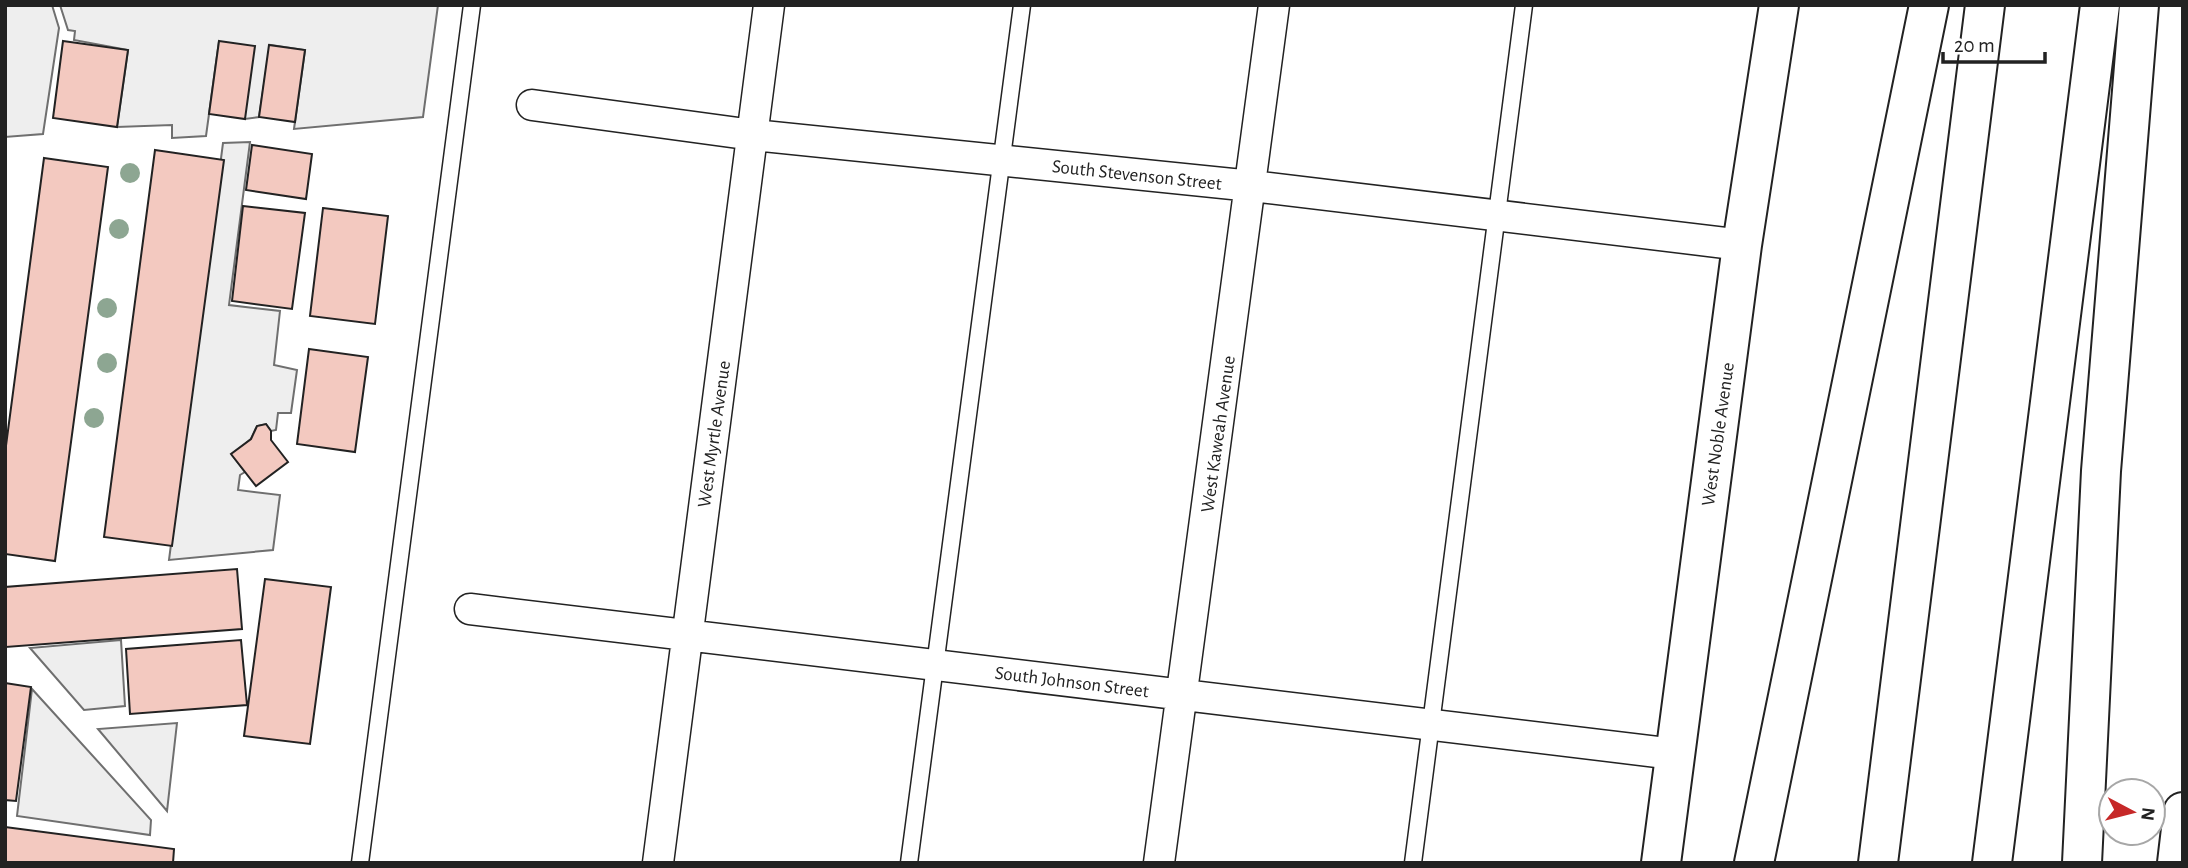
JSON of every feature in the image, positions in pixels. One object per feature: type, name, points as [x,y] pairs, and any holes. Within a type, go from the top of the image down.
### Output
[{"type":"main road","name":"West Noble Avenue","points":[[1661,863],[1742,244],[1779,5]]},
{"type":"main road","points":[[1755,863],[1929,5]]},
{"type":"main road","points":[[1878,863],[1985,5]]},
{"type":"main road","points":[[1992,863],[2100,5]]},
{"type":"main road","points":[[2082,863],[2101,471],[2138,5]]},
{"type":"main road","points":[[2177,863],[2183,812]]},
{"type":"street","name":"West Myrtle Avenue","points":[[658,863],[769,5]]},
{"type":"street","name":"West Kaweah Avenue","points":[[1159,863],[1252,186],[1274,5]]},
{"type":"street","name":"South Stevenson Street","points":[[532,105],[753,135],[1252,186],[1742,244]]},
{"type":"street","name":"South Johnson Street","points":[[470,609],[1674,754]]},
{"type":"lane","points":[[360,863],[472,5]]},
{"type":"lane","points":[[909,863],[1022,5]]},
{"type":"lane","points":[[1413,863],[1524,5]]},
{"type":"shaded area","points":[[5,5],[52,5],[59,28],[43,134],[5,137]]},
{"type":"shaded area","points":[[60,5],[438,5],[423,117],[294,129],[305,50],[270,45],[259,117],[245,119],[219,41],[206,136],[172,138],[172,125],[117,127],[128,50],[74,40],[75,31],[68,30]]},
{"type":"shaded area","points":[[250,142],[229,305],[280,311],[274,365],[297,370],[291,413],[278,413],[276,430],[271,431],[266,424],[257,426],[251,439],[232,455],[245,472],[240,475],[238,490],[280,495],[273,550],[169,560],[223,143]]},
{"type":"shaded area","points":[[121,640],[125,706],[84,710],[30,648]]},
{"type":"shaded area","points":[[32,689],[151,820],[150,835],[17,816]]},
{"type":"shaded area","points":[[177,723],[167,811],[98,729]]},
{"type":"building","points":[[63,41],[128,50],[117,127],[53,118]]},
{"type":"building","points":[[219,41],[255,46],[245,119],[209,114]]},
{"type":"building","points":[[269,45],[305,50],[295,122],[259,117]]},
{"type":"building","points":[[252,145],[312,154],[306,199],[246,190]]},
{"type":"building","points":[[155,150],[224,160],[172,546],[104,537]]},
{"type":"building","points":[[44,158],[108,167],[55,561],[5,554],[5,453]]},
{"type":"building","points":[[243,206],[305,213],[292,309],[232,301]]},
{"type":"building","points":[[323,208],[388,216],[375,324],[310,316]]},
{"type":"building","points":[[309,349],[368,357],[355,452],[297,444]]},
{"type":"building","points":[[266,424],[271,431],[271,440],[288,462],[256,486],[231,454],[251,439],[257,426]]},
{"type":"building","points":[[237,569],[242,629],[6,647],[5,587]]},
{"type":"building","points":[[265,579],[331,587],[310,744],[244,736]]},
{"type":"building","points":[[241,640],[247,705],[130,714],[126,649]]},
{"type":"building","points":[[5,683],[31,687],[16,801],[5,800]]},
{"type":"building","points":[[5,827],[174,849],[173,863],[5,863]]}]
